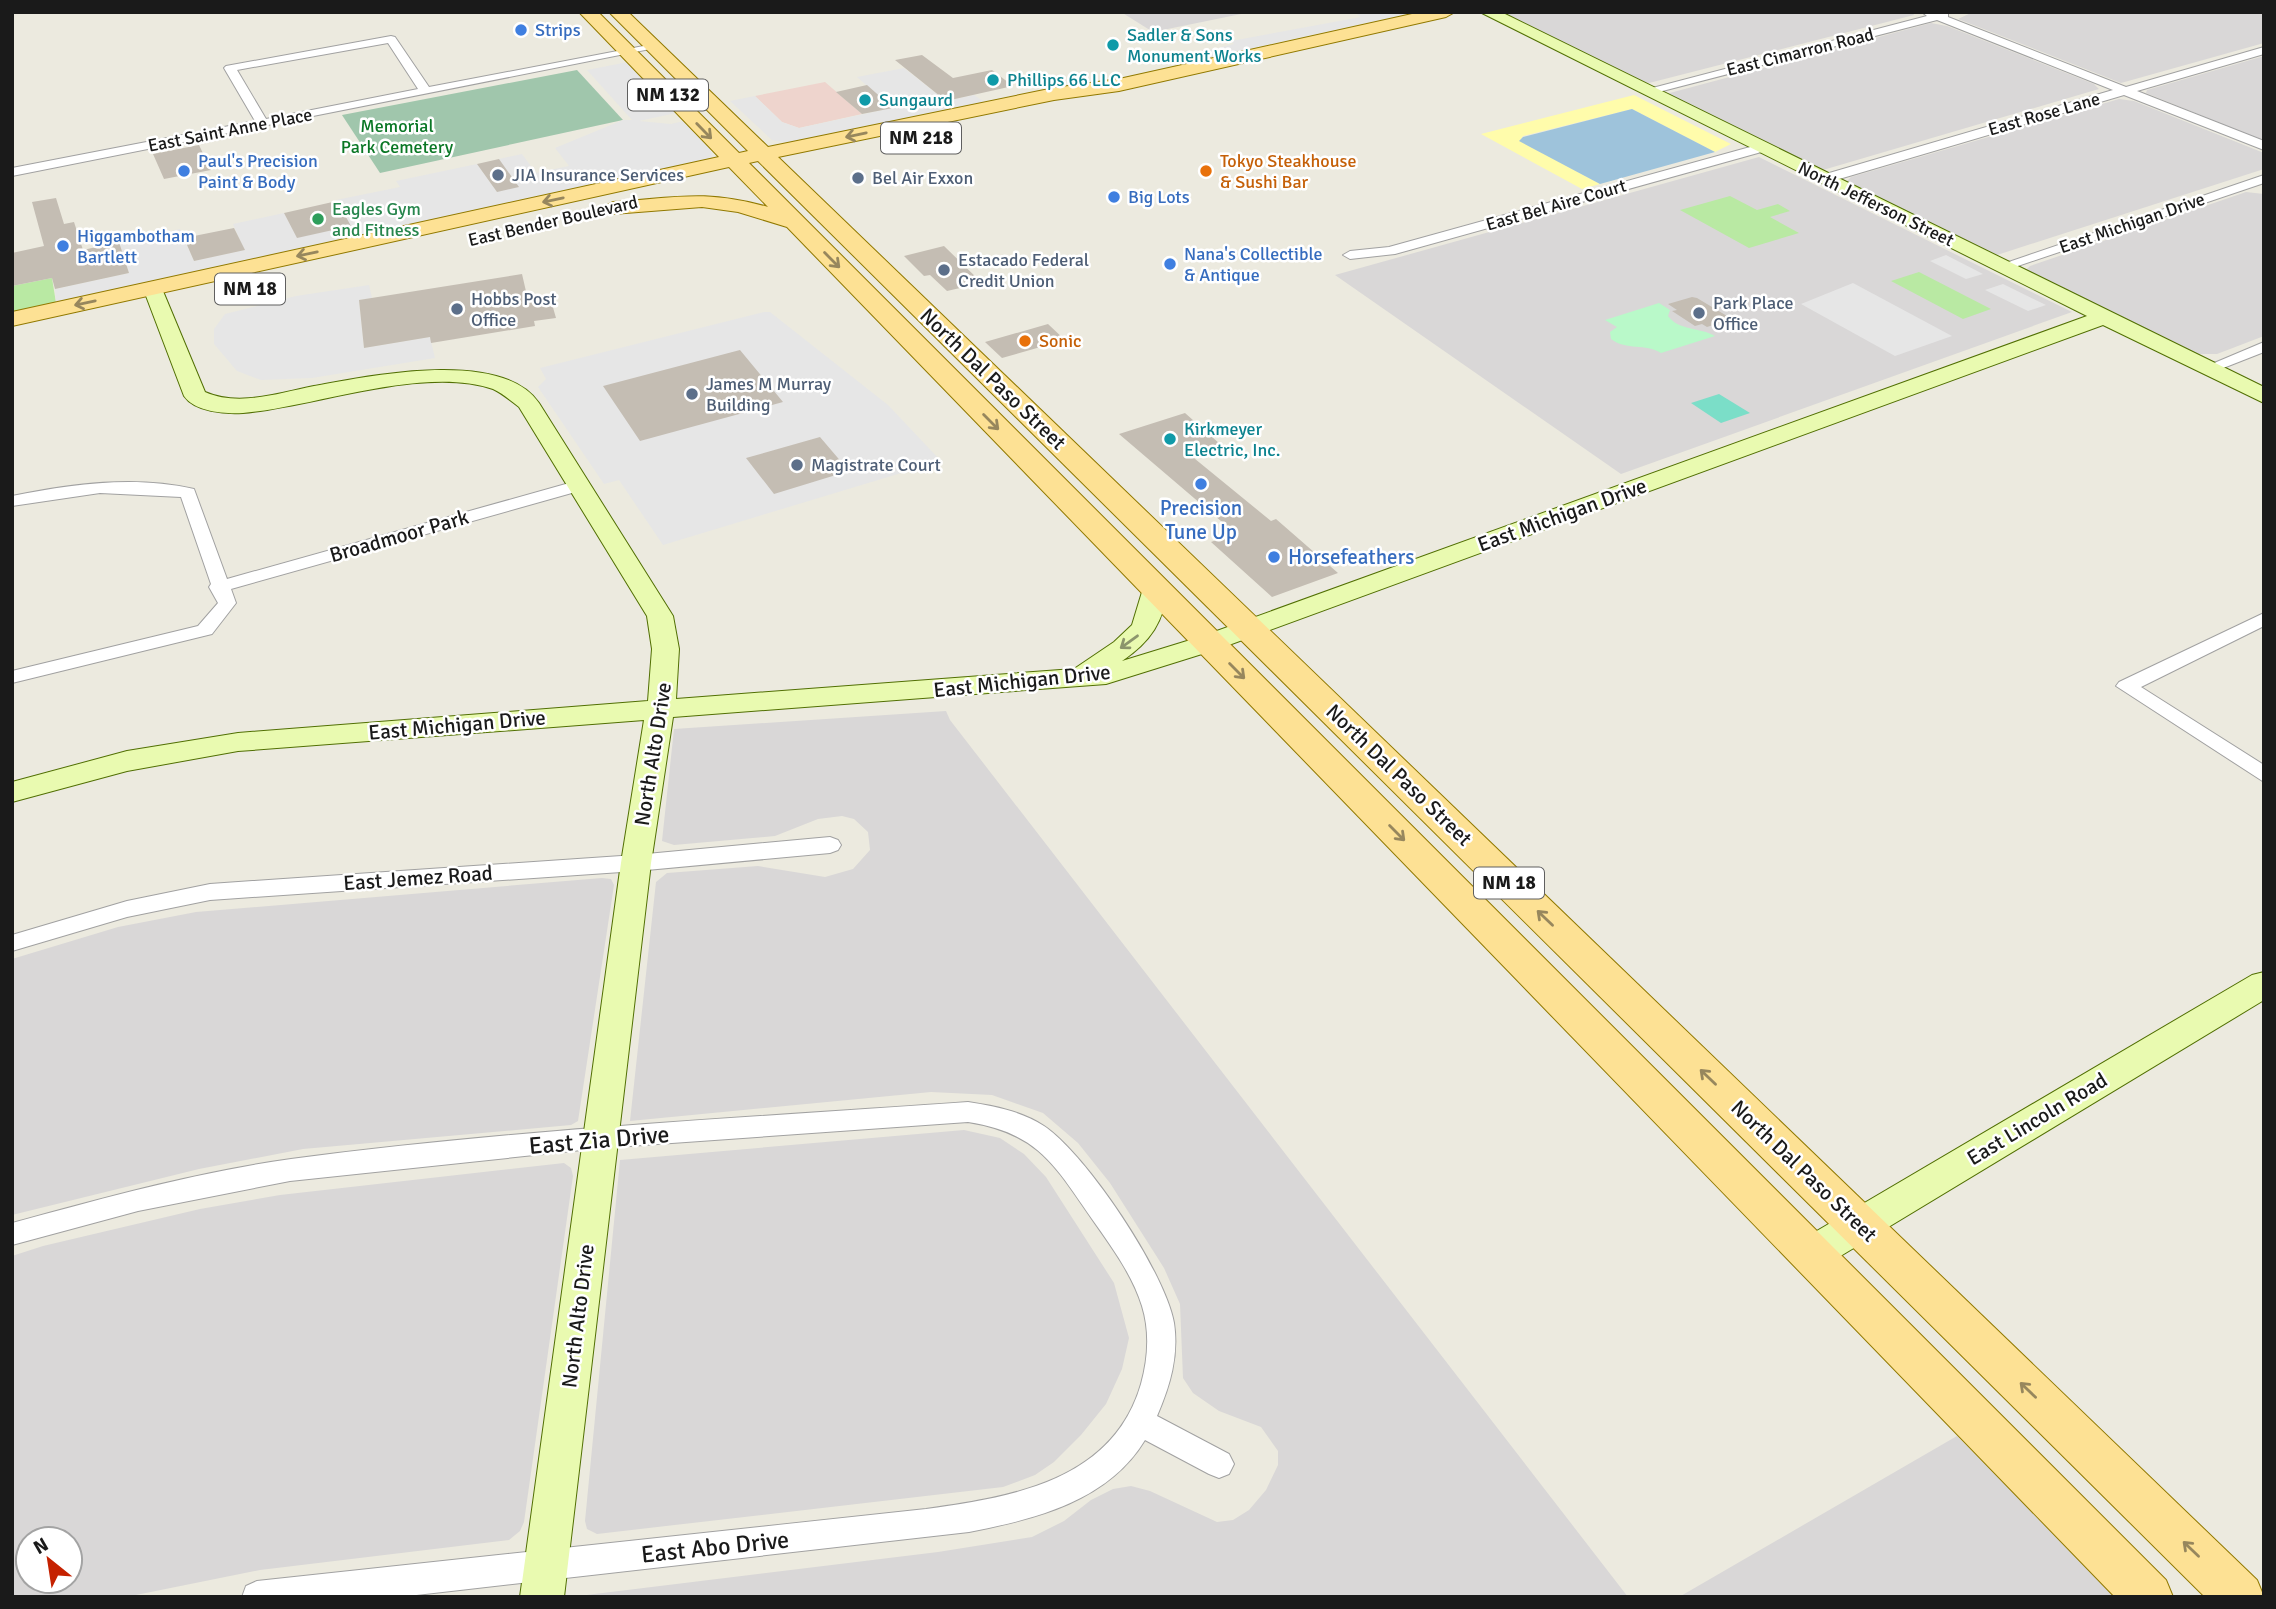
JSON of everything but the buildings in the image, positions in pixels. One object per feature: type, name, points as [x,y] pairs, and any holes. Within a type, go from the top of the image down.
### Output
[{"type":"main road","name":"North Dal Paso Street","points":[[588,12],[627,53],[756,165],[1248,628],[2240,1597]]},
{"type":"main road","name":"North Dal Paso Street","points":[[618,12],[654,47],[756,165],[796,224],[2149,1597]]},
{"type":"main road","name":"East Bender Boulevard","points":[[12,319],[157,298],[756,165],[1065,103],[1091,91],[1446,12]]},
{"type":"main road","name":"East Bender Boulevard","points":[[538,225],[613,208],[756,165]]},
{"type":"main road","points":[[613,208],[687,200],[717,201],[751,208],[796,224]]},
{"type":"main road","name":"East Bender Boulevard","points":[[12,342],[157,298]]},
{"type":"street","name":"North Jefferson Street","points":[[1488,12],[2264,396]]},
{"type":"street","name":"East Cimarron Road","points":[[1647,91],[1932,14],[1953,12]]},
{"type":"street","points":[[1932,14],[2264,146]]},
{"type":"street","points":[[262,123],[230,68],[391,39],[426,92]]},
{"type":"street","name":"East Saint Anne Place","points":[[12,172],[654,47]]},
{"type":"street","name":"East Rose Lane","points":[[1824,179],[2264,50]]},
{"type":"street","name":"East Bel Aire Court","points":[[1350,256],[1390,251],[1761,148]]},
{"type":"street","name":"East Michigan Drive","points":[[2001,267],[2261,182]]},
{"type":"street","name":"North Alto Drive","points":[[157,298],[195,396],[218,406],[244,406],[407,379],[439,377],[495,383],[528,402],[660,616],[665,635],[666,657],[663,709],[653,743],[636,863],[542,1597]]},
{"type":"street","name":"East Michigan Drive","points":[[12,792],[127,761],[238,742],[1076,680],[1141,666],[2105,317]]},
{"type":"street","points":[[2208,369],[2264,347]]},
{"type":"street","name":"Broadmoor Park","points":[[218,587],[580,485]]},
{"type":"street","points":[[12,501],[45,493],[148,488],[188,493],[218,587],[227,603],[205,630],[12,677]]},
{"type":"street","points":[[1076,680],[1138,635],[1148,624],[1155,608],[1154,587]]},
{"type":"street","points":[[2264,619],[2126,686],[2264,775]]},
{"type":"street","name":"East Jemez Road","points":[[12,943],[127,909],[210,892],[636,863],[830,845]]},
{"type":"street","name":"East Lincoln Road","points":[[1811,1254],[2264,984]]},
{"type":"street","name":"East Zia Drive","points":[[12,1234],[138,1200],[290,1170],[601,1139],[968,1112],[1000,1115],[1028,1126],[1049,1142],[1071,1167],[1130,1252]]},
{"type":"street","name":"East Abo Drive","points":[[257,1597],[904,1527],[976,1517],[1030,1505],[1078,1486],[1118,1454],[1142,1423],[1153,1397],[1161,1325],[1150,1290],[1130,1252]]},
{"type":"street","points":[[1142,1423],[1219,1464]]},
{"type":"shaded area","points":[[1121,12],[1245,12],[1246,13],[1153,32]]},
{"type":"shaded area","points":[[1354,12],[1415,12],[1180,64],[1173,59],[1234,44],[1231,41],[1361,17]]},
{"type":"shaded area","points":[[1499,12],[1912,12],[1914,15],[1649,83],[1639,81]]},
{"type":"shaded area","points":[[1973,12],[2264,12],[2264,43],[2121,83],[1958,19]]},
{"type":"shaded area","points":[[1931,23],[1947,26],[2094,84],[2099,89],[1823,170],[1666,94]]},
{"type":"shaded area","points":[[2264,56],[2264,141],[2146,93],[2147,90]]},
{"type":"shaded area","points":[[628,62],[676,113],[639,121],[671,124],[684,121],[711,150],[712,156],[699,163],[56,303],[55,289],[129,273],[119,242],[180,229],[194,261],[244,250],[233,224],[284,213],[297,237],[350,226],[336,200],[400,187],[396,181],[477,164],[497,192],[499,159],[522,154],[536,173],[569,166],[555,148],[623,120],[632,120],[587,70]]},
{"type":"shaded area","points":[[904,68],[946,101],[974,95],[986,103],[789,143],[772,140],[730,101],[755,96],[782,122],[799,128],[892,108],[857,77]]},
{"type":"shaded area","points":[[825,82],[862,114],[799,128],[782,122],[755,96]]},
{"type":"shaded area","points":[[2119,99],[2134,101],[2264,153],[2264,169],[1997,255],[1846,182],[1851,177]]},
{"type":"shaded area","points":[[1632,109],[1715,152],[1600,184],[1519,141],[1523,137]]},
{"type":"shaded area","points":[[1759,157],[2072,312],[1621,474],[1335,275]]},
{"type":"shaded area","points":[[2246,192],[2264,194],[2264,336],[2217,354],[2196,354],[2026,270],[2030,266]]},
{"type":"shaded area","points":[[1946,255],[1983,274],[1966,279],[1930,261]]},
{"type":"shaded area","points":[[1853,283],[1952,336],[1895,356],[1801,304]]},
{"type":"shaded area","points":[[2003,284],[2046,305],[2028,311],[1985,290]]},
{"type":"shaded area","points":[[369,285],[372,298],[359,300],[364,348],[430,337],[435,358],[312,378],[261,380],[237,371],[214,344],[214,329],[225,314],[296,296]]},
{"type":"shaded area","points":[[770,312],[888,405],[941,461],[663,545],[619,480],[604,484],[538,387],[546,379],[540,368]]},
{"type":"shaded area","points":[[1719,394],[1750,413],[1721,423],[1691,403]]},
{"type":"shaded area","points":[[946,711],[950,720],[1628,1597],[570,1597],[938,1552],[1032,1537],[1064,1521],[1091,1500],[1113,1489],[1131,1486],[1150,1491],[1217,1522],[1233,1520],[1249,1510],[1266,1490],[1278,1465],[1278,1451],[1261,1427],[1219,1411],[1193,1393],[1183,1378],[1180,1304],[1164,1268],[1110,1183],[1078,1143],[1043,1113],[992,1095],[931,1092],[630,1121],[656,882],[667,873],[758,866],[825,877],[853,869],[870,850],[868,832],[854,819],[842,816],[818,819],[775,836],[674,845],[662,841],[674,729]]},
{"type":"shaded area","points":[[611,879],[614,885],[578,1121],[571,1125],[303,1149],[199,1169],[12,1215],[12,959],[118,927],[196,912]]},
{"type":"shaded area","points":[[964,1130],[1000,1138],[1024,1154],[1046,1177],[1114,1283],[1129,1338],[1122,1369],[1106,1404],[1081,1435],[1054,1462],[1035,1475],[1003,1487],[597,1534],[587,1529],[585,1521],[620,1160]]},
{"type":"shaded area","points":[[564,1163],[571,1168],[573,1176],[524,1522],[520,1531],[509,1540],[260,1570],[126,1597],[12,1597],[12,1256],[43,1246],[200,1209],[280,1195]]},
{"type":"shaded area","points":[[1957,1436],[2115,1597],[1679,1597]]},
{"type":"green space","name":"Memorial Park Cemetery","points":[[577,70],[623,120],[380,173],[342,115]]},
{"type":"green space","points":[[1730,196],[1757,210],[1778,204],[1790,211],[1770,217],[1799,233],[1749,248],[1680,210]]},
{"type":"green space","points":[[1919,272],[1991,309],[1963,319],[1891,281]]},
{"type":"green space","points":[[52,278],[56,303],[12,312],[12,286]]},
{"type":"green space","points":[[1659,303],[1670,310],[1668,316],[1678,324],[1715,336],[1661,353],[1649,348],[1623,345],[1611,339],[1610,332],[1617,327],[1605,320]]},
{"type":"sand","points":[[1634,95],[1731,144],[1715,152],[1632,109],[1523,136],[1520,141],[1600,184],[1582,189],[1481,134]]},
{"type":"place","name":"Strips","points":[[521,30]]},
{"type":"place","name":"Sadler & Sons Monument Works","points":[[1113,45]]},
{"type":"place","name":"Phillips 66 LLC","points":[[993,80]]},
{"type":"place","name":"Sungaurd","points":[[865,100]]},
{"type":"place","name":"Paul's Precision Paint & Body","points":[[184,171]]},
{"type":"place","name":"Tokyo Steakhouse & Sushi Bar","points":[[1206,171]]},
{"type":"place","name":"JIA Insurance Services","points":[[498,175]]},
{"type":"place","name":"Bel Air Exxon","points":[[858,178]]},
{"type":"place","name":"Big Lots","points":[[1114,197]]},
{"type":"place","name":"Eagles Gym and Fitness","points":[[318,219]]},
{"type":"place","name":"Higgambotham Bartlett","points":[[63,246]]},
{"type":"place","name":"Nana's Collectible & Antique","points":[[1170,264]]},
{"type":"place","name":"Estacado Federal Credit Union","points":[[944,270]]},
{"type":"place","name":"Hobbs Post Office","points":[[457,309]]},
{"type":"place","name":"Park Place Office","points":[[1699,313]]},
{"type":"place","name":"Sonic","points":[[1025,341]]},
{"type":"place","name":"James M Murray Building","points":[[692,394]]},
{"type":"place","name":"Kirkmeyer Electric, Inc.","points":[[1170,439]]},
{"type":"place","name":"Magistrate Court","points":[[797,465]]},
{"type":"place","name":"Precision Tune Up","points":[[1201,484]]},
{"type":"place","name":"Horsefeathers","points":[[1274,557]]}]
